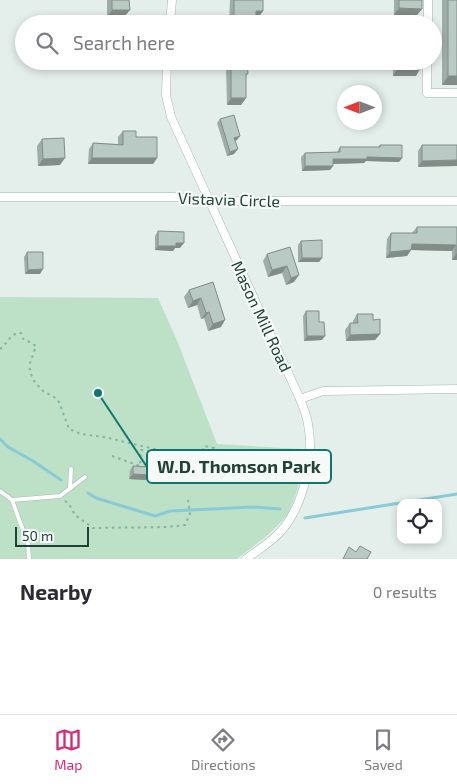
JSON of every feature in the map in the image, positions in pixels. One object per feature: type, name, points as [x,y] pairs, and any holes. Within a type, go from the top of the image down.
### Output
[{"type":"street","points":[[171,15],[172,0]]},
{"type":"street","points":[[428,0],[428,15]]},
{"type":"street","name":"Mason Mill Road","points":[[167,70],[166,95],[171,117],[300,399],[308,425],[310,454],[303,490],[293,513],[284,528],[274,538],[246,559]]},
{"type":"street","points":[[427,70],[427,93],[457,93]]},
{"type":"street","name":"Vistavia Circle","points":[[0,197],[164,197],[221,201],[457,201]]},
{"type":"street","points":[[300,399],[323,391],[457,389]]},
{"type":"lane","points":[[70,488],[71,469]]},
{"type":"lane","points":[[12,500],[60,496],[85,477]]},
{"type":"lane","points":[[0,491],[12,500],[28,544],[30,559]]},
{"type":"path","points":[[0,349],[17,332],[21,333],[22,338],[36,346],[30,363],[30,372],[42,391],[59,402],[69,429],[81,434],[104,437],[201,460],[204,446],[214,448],[213,457],[261,459],[298,466]]},
{"type":"path","points":[[202,461],[204,448]]},
{"type":"path","points":[[140,470],[141,450],[202,461],[213,462],[228,459]]},
{"type":"path","points":[[112,456],[140,466]]},
{"type":"path","points":[[60,496],[69,504],[76,516],[93,528],[185,525],[190,514],[188,500]]},
{"type":"green space","points":[[0,297],[158,298],[178,343],[217,444],[301,449],[298,488],[288,515],[269,534],[237,559],[0,559]]},
{"type":"building","points":[[112,0],[129,0],[130,10],[112,10]]},
{"type":"building","points":[[234,0],[263,0],[263,11],[256,11],[256,15],[234,15]]},
{"type":"building","points":[[399,0],[422,0],[422,9],[399,8]]},
{"type":"building","points":[[448,0],[457,0],[457,76],[448,76]]},
{"type":"building","points":[[231,70],[248,70],[246,98],[231,98]]},
{"type":"building","points":[[234,115],[240,136],[234,138],[238,149],[230,152],[220,119]]},
{"type":"building","points":[[123,131],[136,131],[136,137],[157,137],[157,158],[92,158],[93,143],[123,145]]},
{"type":"building","points":[[64,138],[65,158],[43,159],[42,139]]},
{"type":"building","points":[[380,145],[402,145],[402,158],[367,157],[367,159],[333,159],[333,166],[305,166],[305,153],[340,152],[340,147],[380,147]]},
{"type":"building","points":[[422,145],[457,145],[457,160],[422,161]]},
{"type":"building","points":[[417,227],[457,227],[457,254],[456,245],[412,244],[411,250],[390,252],[391,233],[417,233]]},
{"type":"building","points":[[158,231],[184,232],[184,243],[176,243],[176,246],[158,246]]},
{"type":"building","points":[[322,240],[322,258],[302,258],[301,241]]},
{"type":"building","points":[[290,247],[299,275],[291,278],[287,266],[272,270],[267,254]]},
{"type":"building","points":[[27,252],[43,252],[43,269],[28,270]]},
{"type":"building","points":[[213,282],[225,320],[213,324],[209,312],[206,313],[201,298],[193,301],[189,290]]},
{"type":"building","points":[[306,311],[319,311],[319,322],[324,322],[325,336],[307,336]]},
{"type":"building","points":[[357,314],[373,314],[373,320],[380,319],[380,334],[350,335],[350,323],[358,323]]},
{"type":"building","points":[[133,466],[150,467],[150,475],[133,474]]},
{"type":"building","points":[[360,546],[371,552],[367,559],[343,559],[349,547],[356,552]]},
{"type":"waterway","points":[[0,439],[8,447],[61,480]]},
{"type":"waterway","points":[[88,493],[96,498],[155,516],[170,511],[253,507],[280,509]]},
{"type":"waterway","points":[[305,518],[457,494]]},
{"type":"place","name":"W.D. Thomson Park","points":[[98,393]]}]
